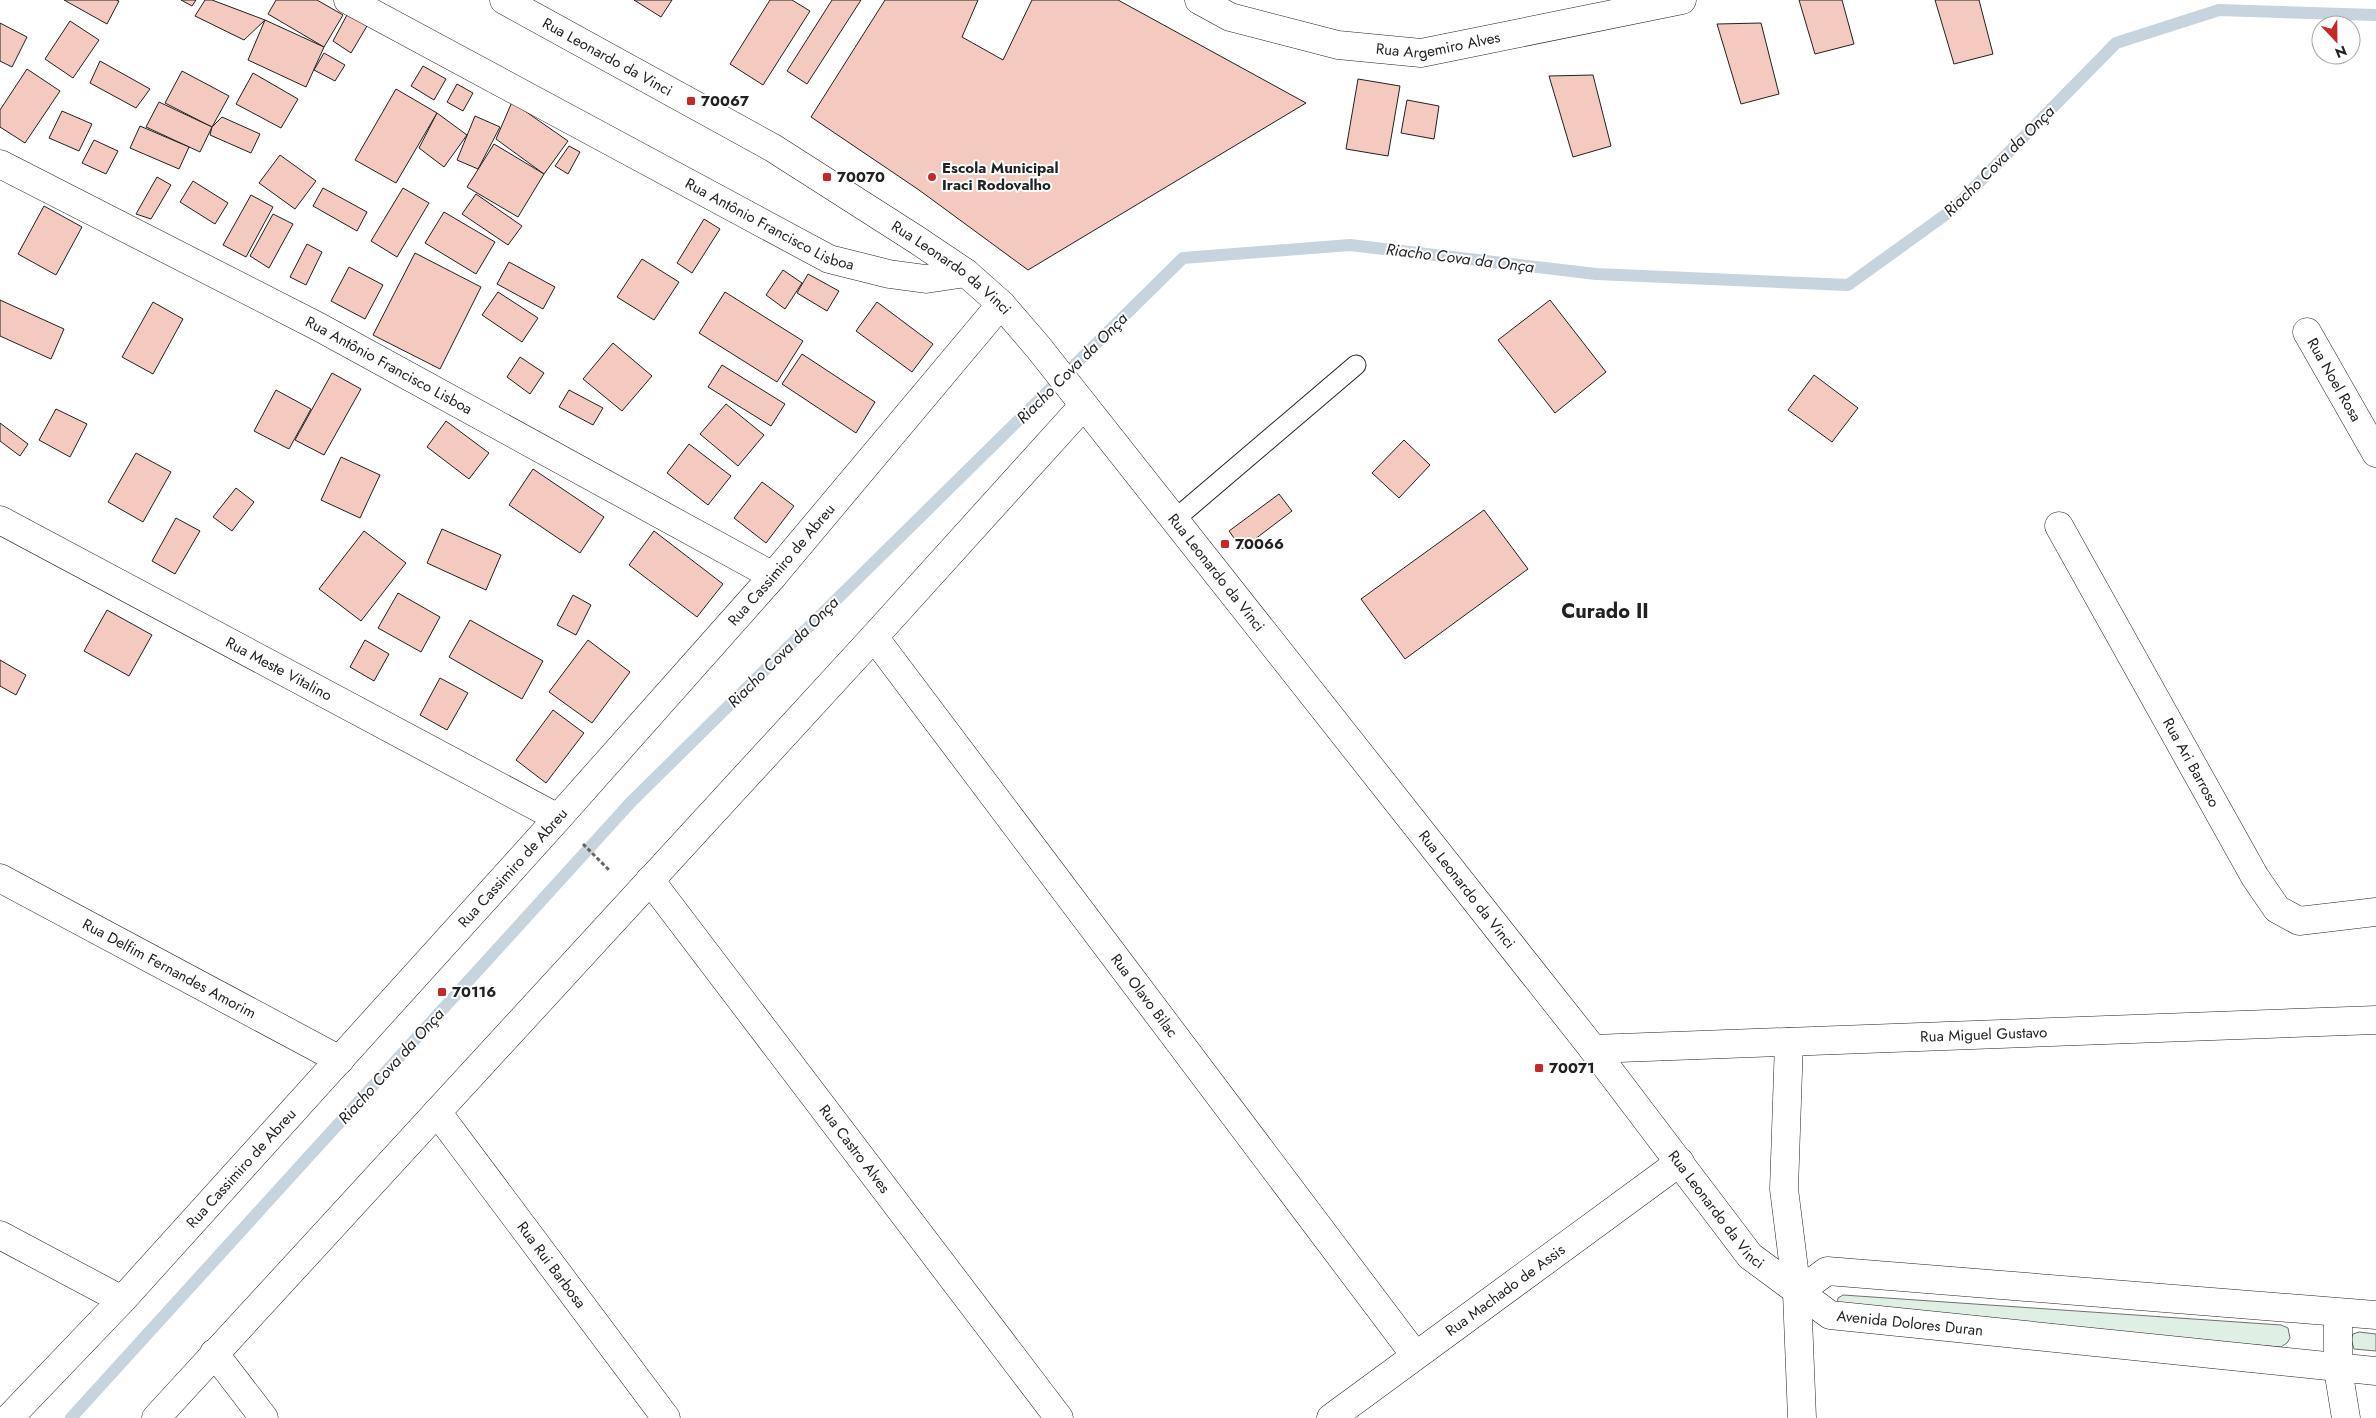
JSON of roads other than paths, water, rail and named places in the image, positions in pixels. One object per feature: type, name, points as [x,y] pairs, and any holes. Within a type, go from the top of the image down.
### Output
[{"type":"street","name":"Rua Antônio Francisco Lisboa","points":[[348,0],[829,259],[889,274],[926,279],[966,272]]},
{"type":"street","name":"Rua Leonardo da Vinci","points":[[504,0],[773,148],[966,272],[1001,304],[1038,347],[1593,1049],[1750,1256],[1797,1292]]},
{"type":"street","name":"Rua Argemiro Alves","points":[[1199,0],[1230,17],[1338,45],[1421,53],[1682,0]]},
{"type":"street","name":"Rua Antônio Francisco Lisboa","points":[[0,164],[319,327],[773,576]]},
{"type":"street","name":"Rua Cassimiro de Abreu","points":[[9,1418],[122,1300],[558,818],[773,576],[1001,304]]},
{"type":"street","name":"Rua Noel Rosa","points":[[2307,332],[2376,453]]},
{"type":"street","points":[[156,1418],[874,637],[1075,395]]},
{"type":"street","name":"Rua Meste Vitalino","points":[[0,520],[558,818]]},
{"type":"street","name":"Rua Ari Barroso","points":[[2059,526],[2255,877],[2277,909],[2299,921],[2376,912]]},
{"type":"street","name":"Rua Olavo Bilac","points":[[874,637],[1415,1355]]},
{"type":"street","name":"Rua Delfim Fernandes Amorim","points":[[0,878],[340,1060]]},
{"type":"street","name":"Rua Castro Alves","points":[[650,880],[1058,1418]]},
{"type":"street","name":"Rua Miguel Gustavo","points":[[1593,1049],[2376,1020]]},
{"type":"street","name":"Rua Leonardo da Vinci","points":[[1789,1042],[1784,1189],[1797,1292],[1802,1418]]},
{"type":"street","name":"Rua Rui Barbosa","points":[[437,1112],[666,1418]]},
{"type":"street","name":"Rua Machado de Assis","points":[[1331,1418],[1680,1162]]},
{"type":"street","points":[[0,1235],[122,1300]]},
{"type":"street","points":[[1797,1292],[1827,1272],[2376,1315]]},
{"type":"street","name":"Avenida Dolores Duran","points":[[1797,1292],[1830,1315],[2376,1372]]},
{"type":"street","points":[[2338,1313],[2338,1369],[2346,1418]]},
{"type":"street","points":[[214,1354],[264,1418]]},
{"type":"lane","points":[[1174,520],[1356,365]]},
{"type":"waterway","name":"Riacho Cova da Onça","points":[[71,1418],[631,802],[1183,258],[1350,245],[1596,274],[1848,285],[1952,210],[2116,43],[2219,10],[2376,15]]},
{"type":"place","name":"70067","points":[[691,101]]},
{"type":"place","name":"70070","points":[[827,177]]},
{"type":"place","name":"Escola Municipal Iraci Rodovalho","points":[[932,177]]},
{"type":"place","name":"70066","points":[[1225,544]]},
{"type":"place","name":"70116","points":[[442,992]]},
{"type":"place","name":"70071","points":[[1539,1068]]},
{"type":"district","name":"Curado II","points":[[1605,611]]}]
